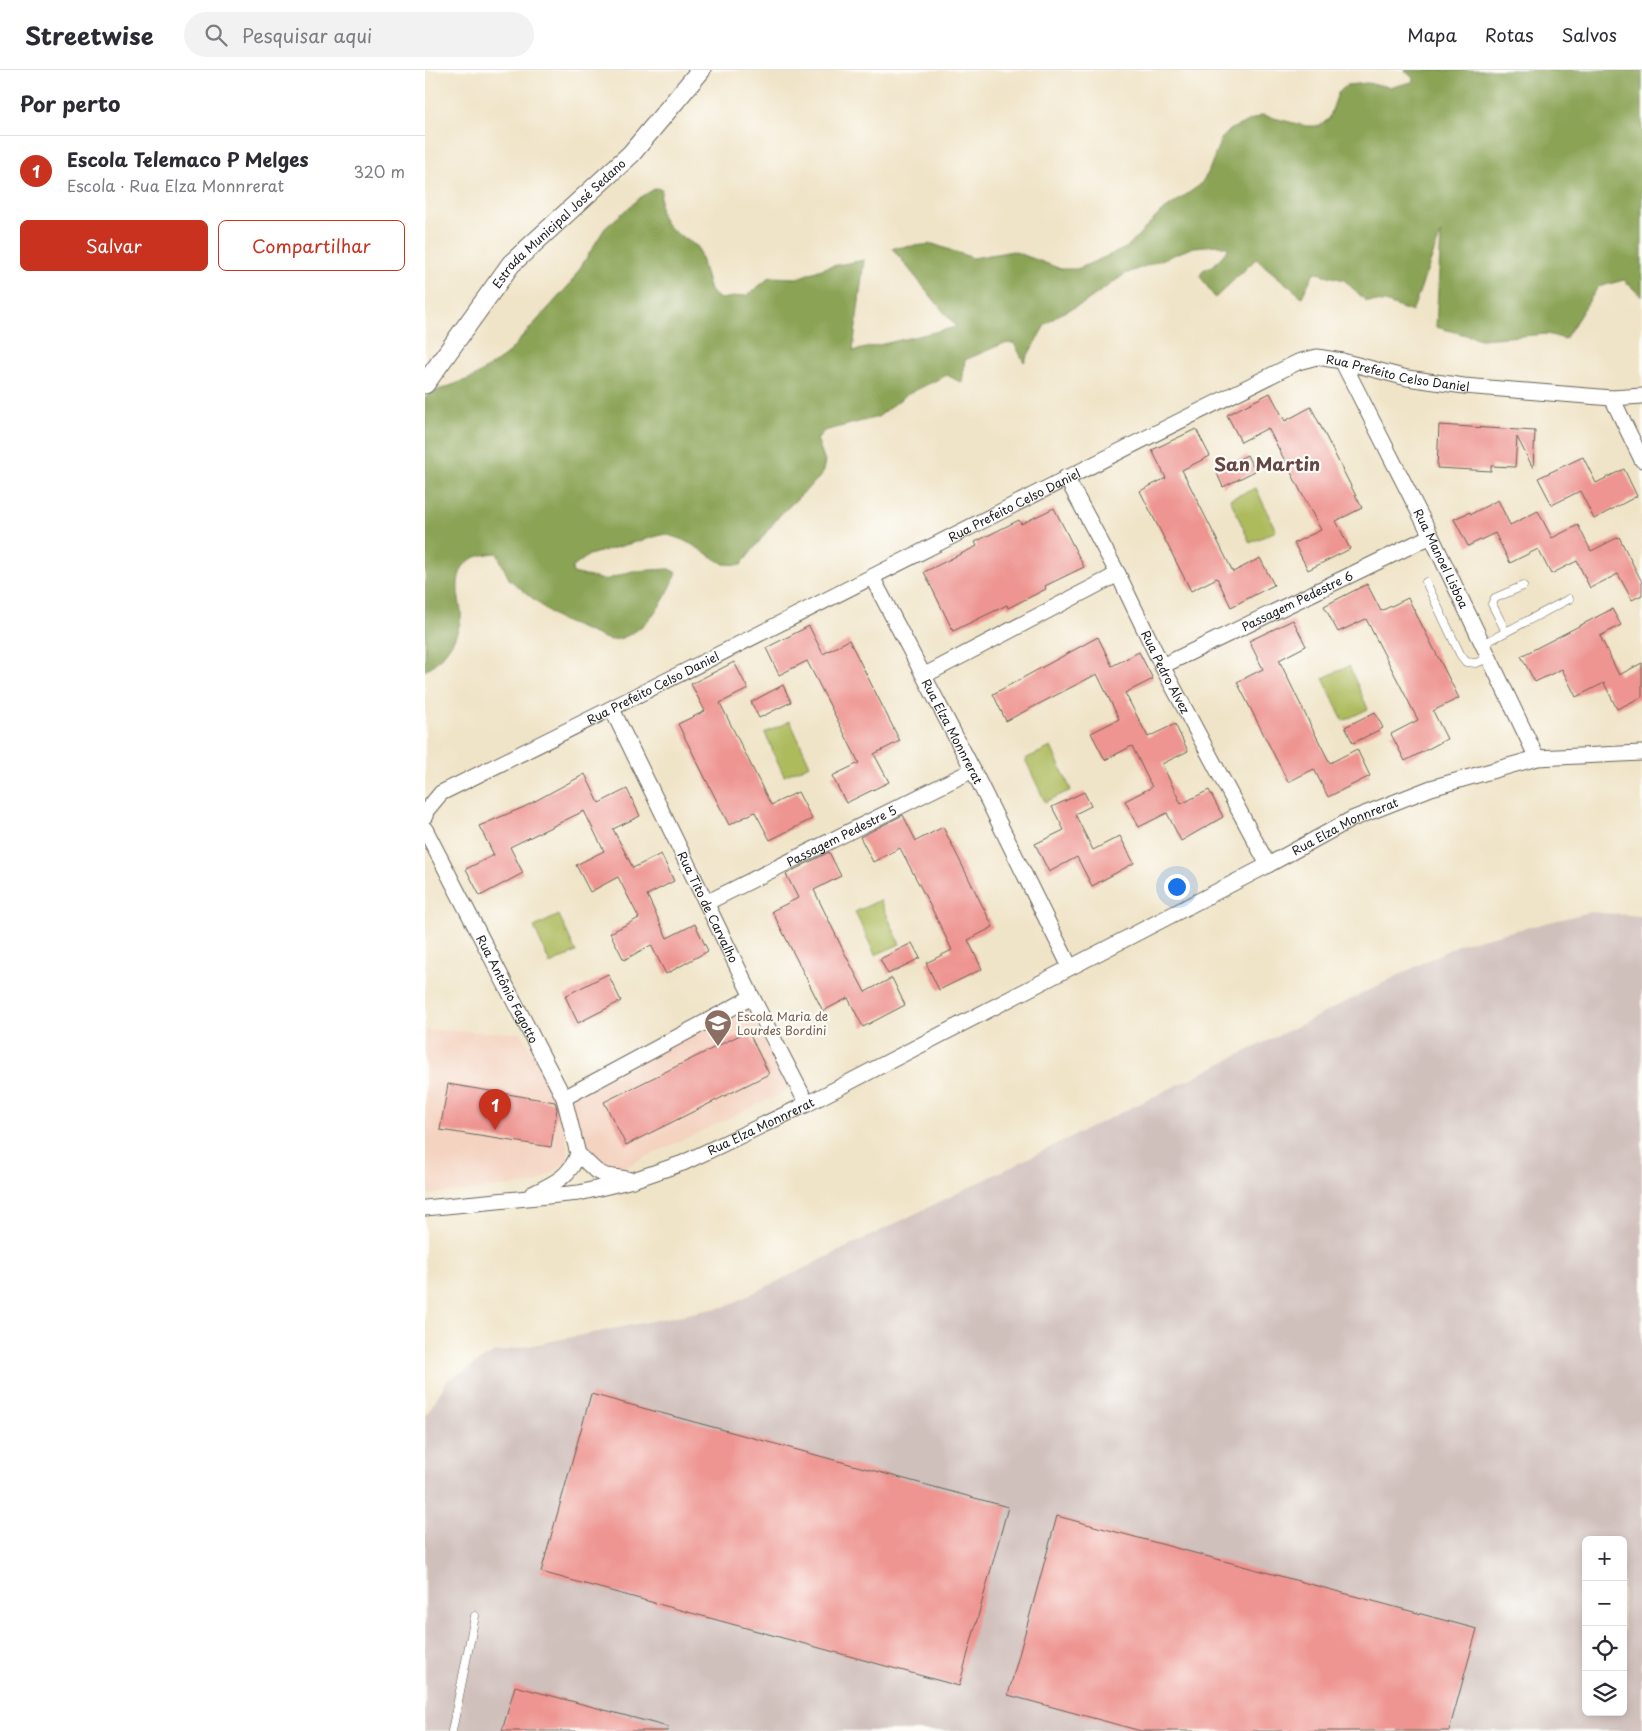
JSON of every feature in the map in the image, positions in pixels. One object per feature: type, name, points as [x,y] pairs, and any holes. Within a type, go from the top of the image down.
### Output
[{"type":"street","name":"Estrada Municipal José Sedano","points":[[425,384],[511,264],[631,154],[701,70]]},
{"type":"street","name":"Rua Prefeito Celso Daniel","points":[[425,811],[441,793],[613,709],[1067,477],[1298,362],[1317,357],[1342,361],[1429,382],[1612,398],[1642,396]]},
{"type":"street","name":"Rua Manoel Lisboa","points":[[1342,361],[1431,536],[1537,758]]},
{"type":"street","points":[[1612,398],[1642,460]]},
{"type":"street","name":"Rua Pedro Alvez","points":[[1067,477],[1118,574],[1162,666],[1268,865]]},
{"type":"street","name":"Passagem Pedestre 6","points":[[1162,666],[1431,536]]},
{"type":"street","points":[[925,675],[1118,574]]},
{"type":"street","name":"Rua Elza Monnrerat","points":[[872,577],[925,675],[1070,966]]},
{"type":"street","name":"Rua Tito de Carvalho","points":[[613,709],[708,902],[752,997],[807,1104]]},
{"type":"street","name":"Rua Elza Monnrerat","points":[[425,1208],[579,1193],[633,1180],[683,1163],[807,1104],[1268,865],[1352,819],[1431,788],[1537,758],[1642,753]]},
{"type":"street","name":"Passagem Pedestre 5","points":[[708,902],[973,770]]},
{"type":"street","points":[[425,811],[425,816]]},
{"type":"street","name":"Rua Antônio Fagotto","points":[[425,829],[564,1098],[578,1154]]},
{"type":"street","points":[[564,1098],[752,997]]},
{"type":"street","points":[[578,1154],[586,1164],[606,1176],[633,1180]]},
{"type":"street","points":[[527,1197],[557,1182],[568,1174],[578,1154]]},
{"type":"lane","points":[[1426,582],[1460,654],[1466,662],[1475,663],[1489,658]]},
{"type":"lane","points":[[1506,632],[1491,604],[1495,598],[1523,586]]},
{"type":"lane","points":[[1483,644],[1569,599]]},
{"type":"lane","points":[[452,1731],[475,1616]]},
{"type":"shaded area","points":[[1590,912],[1642,916],[1642,1731],[425,1731],[425,1417],[447,1381],[493,1353],[727,1306],[1304,1023],[1460,944]]},
{"type":"shaded area","name":"Escola Maria de Lourdes Bordini","points":[[746,1006],[791,1089],[623,1168],[598,1160],[581,1138],[571,1098]]},
{"type":"shaded area","points":[[425,1030],[521,1033],[561,1101],[569,1160],[538,1183],[425,1195]]},
{"type":"green space","points":[[1404,70],[1642,70],[1642,297],[1624,280],[1598,287],[1565,339],[1547,334],[1481,339],[1436,327],[1441,233],[1412,312],[1385,302],[1366,301],[1344,280],[1314,272],[1302,297],[1256,259],[1215,298],[1200,276],[1203,270],[1214,265],[1229,248],[1219,245],[1194,247],[1125,274],[1084,303],[1060,314],[1045,325],[1024,362],[1014,343],[1002,344],[965,360],[962,383],[947,375],[906,395],[878,417],[824,431],[817,439],[825,461],[822,475],[779,516],[741,565],[724,564],[686,541],[665,534],[589,555],[572,568],[573,573],[605,580],[632,571],[669,569],[677,573],[666,595],[651,617],[632,633],[621,638],[609,640],[558,619],[509,579],[497,553],[473,558],[463,567],[458,580],[461,614],[457,633],[444,655],[425,671],[425,398],[433,392],[474,377],[505,356],[570,284],[605,228],[641,197],[656,188],[662,189],[660,201],[663,219],[673,231],[698,247],[710,291],[720,299],[748,295],[770,277],[797,278],[827,267],[864,260],[853,351],[956,327],[892,248],[933,244],[973,258],[1013,251],[1061,269],[1077,269],[1126,248],[1160,213],[1200,185],[1208,173],[1221,139],[1231,129],[1262,115],[1306,126],[1319,126],[1329,119],[1338,93],[1347,85],[1367,83],[1391,87],[1412,82],[1413,78]]},
{"type":"green space","points":[[1256,488],[1276,531],[1250,543],[1230,499]]},
{"type":"green space","points":[[1349,666],[1368,709],[1343,721],[1323,678]]},
{"type":"green space","points":[[790,721],[810,765],[784,776],[765,733]]},
{"type":"green space","points":[[1051,747],[1071,790],[1045,802],[1025,759]]},
{"type":"green space","points":[[880,900],[900,944],[875,955],[855,912]]},
{"type":"green space","points":[[559,915],[576,952],[550,964],[534,927]]},
{"type":"building","points":[[1270,393],[1285,421],[1311,407],[1362,508],[1336,521],[1350,549],[1308,570],[1294,543],[1321,530],[1268,428],[1241,442],[1227,415]]},
{"type":"building","points":[[1439,425],[1535,431],[1533,468],[1517,437],[1515,467],[1491,466],[1491,471],[1437,468]]},
{"type":"building","points":[[1196,429],[1210,456],[1182,470],[1233,572],[1260,558],[1274,585],[1231,607],[1217,578],[1191,591],[1140,491],[1166,478],[1152,450]]},
{"type":"building","points":[[1247,455],[1255,471],[1223,487],[1216,471]]},
{"type":"building","points":[[1583,457],[1596,483],[1624,469],[1637,496],[1594,519],[1580,491],[1552,505],[1538,478]]},
{"type":"building","points":[[1498,500],[1510,525],[1538,511],[1552,538],[1578,525],[1591,551],[1619,537],[1642,582],[1642,595],[1632,600],[1618,574],[1590,588],[1577,561],[1551,574],[1538,549],[1510,563],[1495,533],[1468,546],[1454,519],[1470,512],[1471,514]]},
{"type":"building","points":[[1054,508],[1084,567],[1045,586],[1046,589],[1008,608],[1007,605],[953,631],[924,572],[977,546],[975,542],[1019,520],[1021,524]]},
{"type":"building","points":[[1367,584],[1381,611],[1408,598],[1459,698],[1433,711],[1447,739],[1405,761],[1391,734],[1418,720],[1366,619],[1338,632],[1324,606]]},
{"type":"building","points":[[1612,609],[1621,625],[1600,636],[1619,675],[1642,663],[1642,697],[1617,709],[1604,683],[1576,697],[1562,669],[1535,682],[1521,656]]},
{"type":"building","points":[[1293,620],[1306,646],[1279,660],[1310,724],[1330,763],[1357,749],[1370,776],[1328,797],[1314,769],[1288,782],[1237,682],[1263,669],[1249,641]]},
{"type":"building","points":[[809,626],[823,654],[849,640],[900,741],[874,754],[889,782],[846,803],[832,776],[859,763],[807,661],[779,675],[766,648]]},
{"type":"building","points":[[1098,637],[1112,666],[1139,652],[1153,679],[1125,693],[1148,737],[1175,724],[1188,751],[1162,764],[1181,804],[1209,790],[1223,817],[1181,841],[1167,813],[1139,827],[1125,801],[1152,787],[1132,746],[1105,760],[1091,733],[1119,719],[1097,674],[1006,721],[993,694]]},
{"type":"building","points":[[734,662],[748,689],[720,703],[771,805],[798,792],[812,819],[770,840],[755,812],[729,825],[678,724],[705,711],[691,684]]},
{"type":"building","points":[[783,685],[791,702],[759,718],[751,702]]},
{"type":"building","points":[[1375,712],[1383,728],[1353,743],[1345,727]]},
{"type":"building","points":[[585,774],[599,803],[627,789],[640,816],[613,829],[633,868],[661,854],[674,881],[647,895],[667,938],[695,924],[708,951],[666,974],[651,945],[624,960],[610,933],[639,918],[618,877],[590,892],[576,865],[604,851],[584,811],[510,847],[523,873],[480,896],[466,869],[494,855],[479,826],[524,807]]},
{"type":"building","points":[[1084,792],[1091,806],[1075,814],[1093,850],[1120,836],[1134,863],[1092,886],[1077,857],[1049,872],[1035,844],[1064,830],[1052,807]]},
{"type":"building","points":[[903,815],[916,841],[943,827],[993,927],[968,940],[982,969],[939,990],[926,963],[952,950],[933,911],[900,848],[873,862],[860,837]]},
{"type":"building","points":[[829,852],[841,876],[814,890],[845,954],[865,992],[892,978],[905,1005],[863,1027],[848,998],[823,1011],[772,911],[798,898],[786,874]]},
{"type":"building","points":[[912,943],[920,958],[888,974],[880,959]]},
{"type":"building","points":[[608,974],[621,1001],[578,1023],[565,996]]},
{"type":"building","points":[[748,1031],[769,1074],[626,1145],[604,1102]]},
{"type":"building","points":[[448,1084],[555,1102],[557,1109],[551,1147],[440,1130]]},
{"type":"building","points":[[591,1394],[1008,1507],[959,1686],[541,1572]]},
{"type":"building","points":[[1057,1516],[1477,1629],[1449,1731],[1141,1731],[1008,1695]]},
{"type":"building","points":[[515,1686],[668,1727],[667,1731],[502,1731]]},
{"type":"place","name":"Escola Maria de Lourdes Bordini","points":[[718,1047]]},
{"type":"place","name":"Escola Telemaco P Melges","points":[[495,1130]]},
{"type":"district","name":"San Martin","points":[[1267,463]]}]
